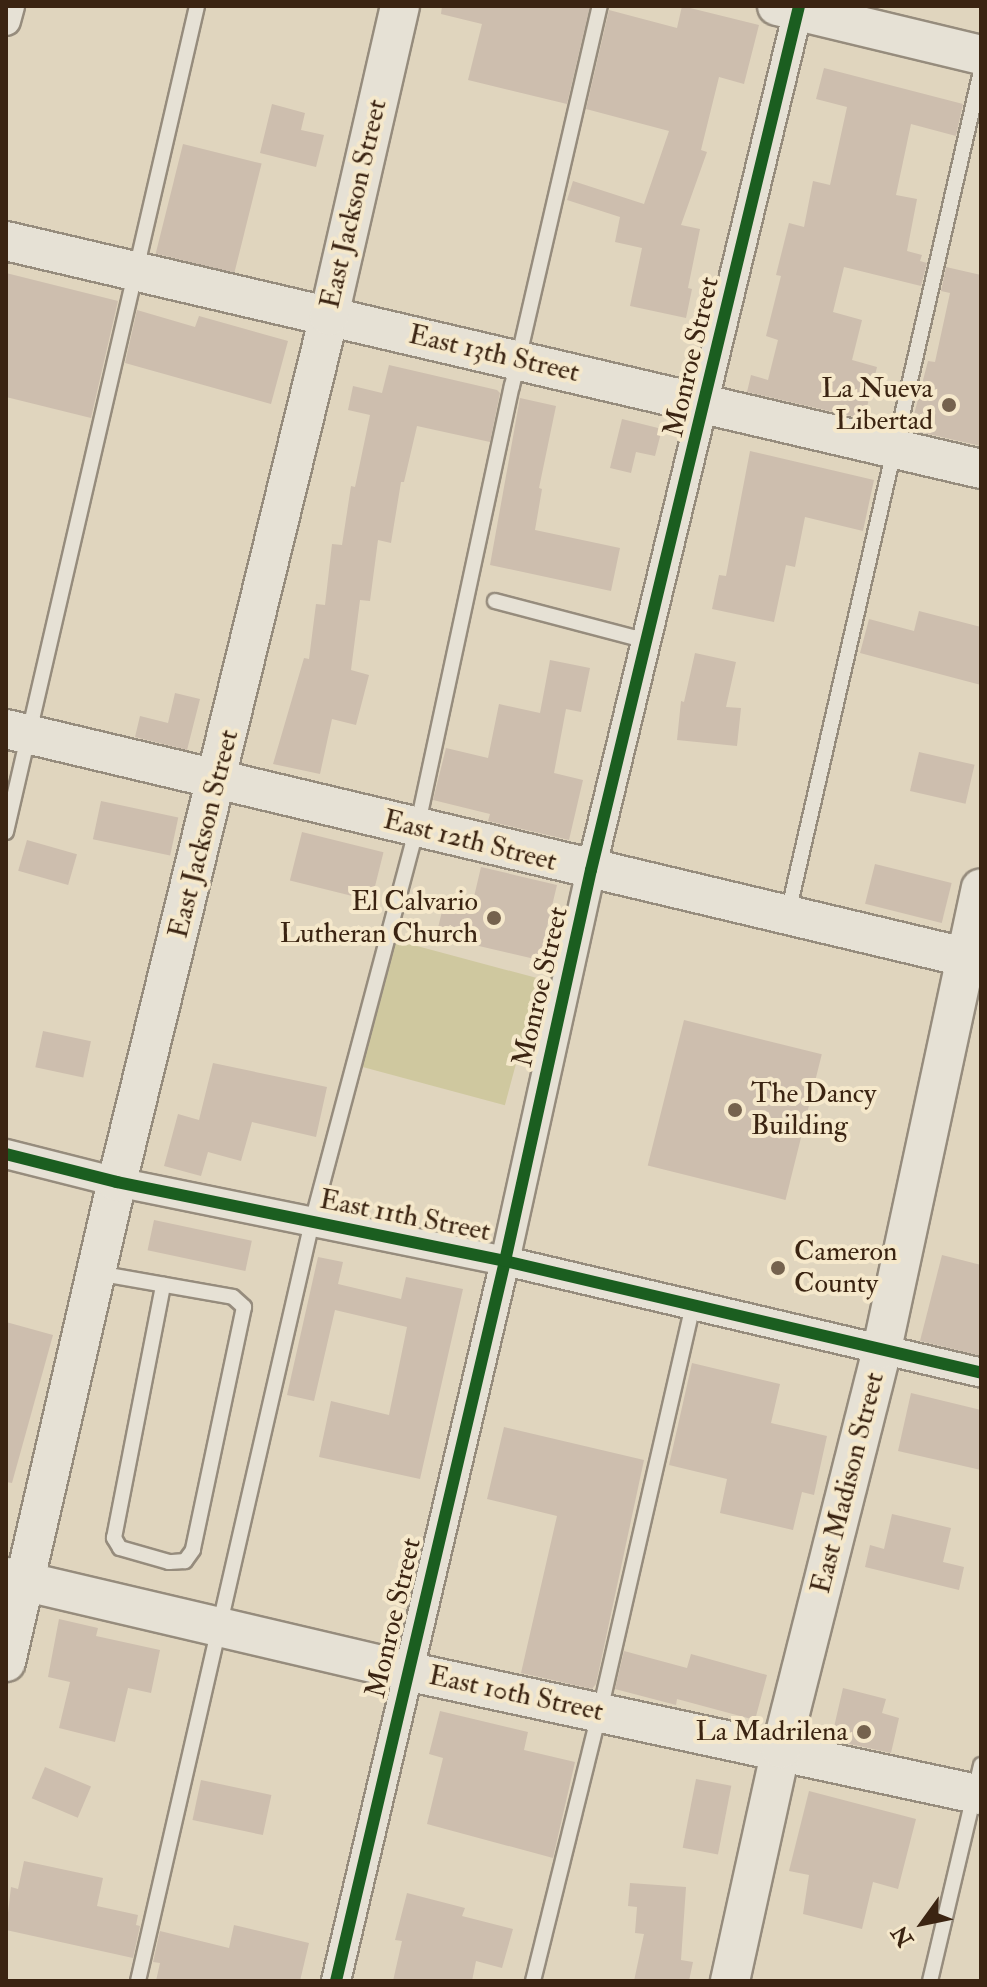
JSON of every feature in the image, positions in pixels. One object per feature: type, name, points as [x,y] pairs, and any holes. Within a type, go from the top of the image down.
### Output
[{"type":"main road","name":"East Jackson Street","points":[[6,1662],[15,1579],[96,1273],[218,780],[400,6]]},
{"type":"main road","points":[[791,8],[981,55]]},
{"type":"main road","name":"East 13th Street","points":[[6,241],[707,402],[981,469]]},
{"type":"main road","name":"East 12th Street","points":[[17,732],[973,959]]},
{"type":"main road","name":"East Madison Street","points":[[730,1981],[781,1749],[882,1349],[973,959],[981,889]]},
{"type":"main road","name":"East 10th Street","points":[[15,1579],[406,1671],[781,1749],[979,1784]]},
{"type":"street","points":[[6,21],[10,6]]},
{"type":"street","name":"Monroe Street","points":[[336,1981],[406,1671],[505,1261],[591,870],[707,402],[791,8]]},
{"type":"street","name":"East 11th Street","points":[[6,1154],[117,1182],[505,1261],[981,1373]]},
{"type":"lane","points":[[6,832],[17,732],[135,271],[197,6]]},
{"type":"lane","points":[[138,1981],[312,1222],[417,828],[518,359],[600,6]]},
{"type":"lane","points":[[787,916],[897,449],[981,71]]},
{"type":"lane","points":[[495,601],[648,641]]},
{"type":"lane","points":[[96,1273],[233,1297],[244,1307],[193,1550],[185,1561],[169,1562],[120,1548],[114,1538],[163,1285]]},
{"type":"lane","points":[[533,1981],[600,1711],[693,1305]]},
{"type":"lane","points":[[930,1981],[979,1784]]},
{"type":"shaded area","points":[[391,939],[539,979],[505,1105],[357,1066]]},
{"type":"building","points":[[442,6],[590,6],[567,104],[468,80],[482,24],[441,14]]},
{"type":"building","points":[[682,6],[759,25],[744,84],[719,77],[701,150],[707,152],[681,225],[700,229],[688,288],[692,289],[686,318],[630,306],[642,248],[615,242],[620,217],[567,200],[573,181],[644,204],[669,131],[586,109],[609,10],[677,28]]},
{"type":"building","points":[[824,68],[963,104],[956,136],[911,124],[896,195],[917,199],[907,251],[922,255],[920,261],[927,263],[921,286],[844,267],[833,312],[862,320],[852,360],[877,367],[864,419],[747,392],[751,375],[768,380],[778,340],[766,336],[781,276],[776,275],[789,223],[804,227],[813,181],[830,185],[847,107],[816,99]]},
{"type":"building","points":[[272,104],[305,113],[301,130],[324,135],[316,167],[260,153]]},
{"type":"building","points":[[183,144],[262,164],[234,273],[156,254]]},
{"type":"building","points":[[946,267],[981,275],[981,446],[910,430],[928,361],[935,362],[950,293],[941,291]]},
{"type":"building","points":[[6,273],[118,301],[91,418],[6,397]]},
{"type":"building","points":[[137,310],[195,327],[199,316],[288,341],[271,404],[125,363]]},
{"type":"building","points":[[389,365],[497,390],[500,393],[490,442],[417,426],[404,482],[401,482],[391,543],[378,540],[370,601],[360,600],[351,670],[369,675],[356,725],[332,719],[320,774],[273,764],[304,658],[309,659],[316,604],[325,605],[332,544],[342,545],[351,486],[355,487],[370,415],[348,410],[353,386],[382,393]]},
{"type":"building","points":[[520,398],[556,406],[539,488],[542,489],[535,530],[620,548],[611,591],[490,565]]},
{"type":"building","points":[[622,419],[662,429],[655,456],[636,452],[631,473],[610,468]]},
{"type":"building","points":[[750,451],[874,480],[863,531],[805,517],[795,567],[786,565],[774,622],[712,609],[719,575],[726,576]]},
{"type":"building","points":[[919,611],[981,627],[981,685],[860,653],[869,619],[914,631]]},
{"type":"building","points":[[695,653],[736,662],[726,707],[741,708],[737,746],[677,740],[681,701],[684,702]]},
{"type":"building","points":[[550,660],[590,668],[581,712],[566,709],[554,773],[583,780],[569,840],[488,821],[490,814],[433,800],[446,748],[488,758],[499,704],[540,713]]},
{"type":"building","points":[[175,693],[200,699],[187,750],[135,737],[140,716],[168,723]]},
{"type":"building","points":[[919,752],[975,765],[966,804],[910,791]]},
{"type":"building","points":[[101,801],[178,817],[170,856],[93,839]]},
{"type":"building","points":[[302,832],[384,852],[371,901],[290,881]]},
{"type":"building","points":[[27,840],[77,854],[68,885],[18,871]]},
{"type":"building","points":[[875,864],[952,883],[942,923],[865,904]]},
{"type":"building","name":"El Calvario Lutheran Church","points":[[481,867],[557,885],[539,960],[436,936],[446,895],[473,901]]},
{"type":"building","name":"The Dancy Building","points":[[684,1020],[822,1054],[785,1200],[648,1166]]},
{"type":"building","points":[[43,1031],[91,1041],[83,1077],[35,1067]]},
{"type":"building","points":[[213,1063],[327,1087],[316,1137],[252,1122],[241,1161],[208,1152],[201,1176],[164,1166],[178,1114],[199,1120]]},
{"type":"building","points":[[154,1220],[252,1241],[245,1271],[148,1250]]},
{"type":"building","points":[[942,1255],[981,1265],[981,1356],[920,1341]]},
{"type":"building","points":[[318,1257],[343,1262],[338,1284],[401,1299],[406,1277],[463,1289],[420,1479],[319,1457],[331,1401],[389,1415],[407,1327],[335,1310],[314,1401],[287,1395]]},
{"type":"building","points":[[6,1322],[53,1335],[12,1483],[6,1482]]},
{"type":"building","points":[[692,1363],[780,1384],[771,1423],[827,1436],[814,1495],[802,1492],[793,1530],[720,1513],[727,1479],[669,1465]]},
{"type":"building","points":[[911,1393],[981,1410],[981,1470],[898,1451]]},
{"type":"building","points":[[504,1427],[644,1460],[596,1684],[592,1689],[521,1673],[557,1516],[487,1499]]},
{"type":"building","points":[[892,1514],[951,1528],[943,1562],[964,1567],[959,1590],[865,1567],[870,1545],[884,1549]]},
{"type":"building","points":[[59,1619],[98,1628],[96,1636],[160,1650],[151,1693],[128,1688],[115,1742],[59,1728],[70,1682],[48,1677]]},
{"type":"building","points":[[624,1651],[687,1668],[691,1654],[767,1675],[755,1720],[677,1699],[676,1705],[615,1689]]},
{"type":"building","name":"La Madrilena","points":[[843,1688],[886,1699],[882,1713],[899,1718],[891,1753],[831,1740]]},
{"type":"building","points":[[440,1711],[528,1732],[524,1750],[575,1762],[553,1858],[427,1824],[443,1758],[429,1754]]},
{"type":"building","points":[[45,1767],[91,1787],[78,1818],[32,1798]]},
{"type":"building","points":[[696,1779],[731,1786],[718,1855],[683,1848]]},
{"type":"building","points":[[201,1780],[271,1795],[263,1835],[192,1820]]},
{"type":"building","points":[[809,1791],[916,1819],[898,1889],[873,1882],[862,1929],[803,1914],[809,1875],[789,1871]]},
{"type":"building","points":[[24,1861],[103,1878],[97,1906],[138,1915],[136,1925],[140,1926],[133,1958],[6,1930],[11,1887],[18,1889]]},
{"type":"building","points":[[630,1883],[686,1887],[681,1960],[693,1962],[689,1981],[634,1981],[644,1934],[635,1933],[637,1907],[628,1906]]},
{"type":"building","points":[[407,1893],[465,1908],[462,1916],[513,1929],[502,1968],[476,1961],[472,1981],[393,1981],[402,1941],[395,1940]]},
{"type":"building","points":[[234,1925],[309,1943],[300,1981],[156,1981],[160,1963],[153,1962],[160,1931],[229,1948]]},
{"type":"cycle path","points":[[336,1981],[505,1261],[591,870],[799,6]]},
{"type":"cycle path","points":[[6,1154],[117,1182],[505,1261],[981,1373]]},
{"type":"place","name":"La Nueva Libertad","points":[[949,405]]},
{"type":"place","name":"El Calvario Lutheran Church","points":[[494,918]]},
{"type":"place","name":"The Dancy Building","points":[[735,1110]]},
{"type":"place","name":"Cameron County","points":[[778,1268]]},
{"type":"place","name":"La Madrilena","points":[[864,1732]]}]
